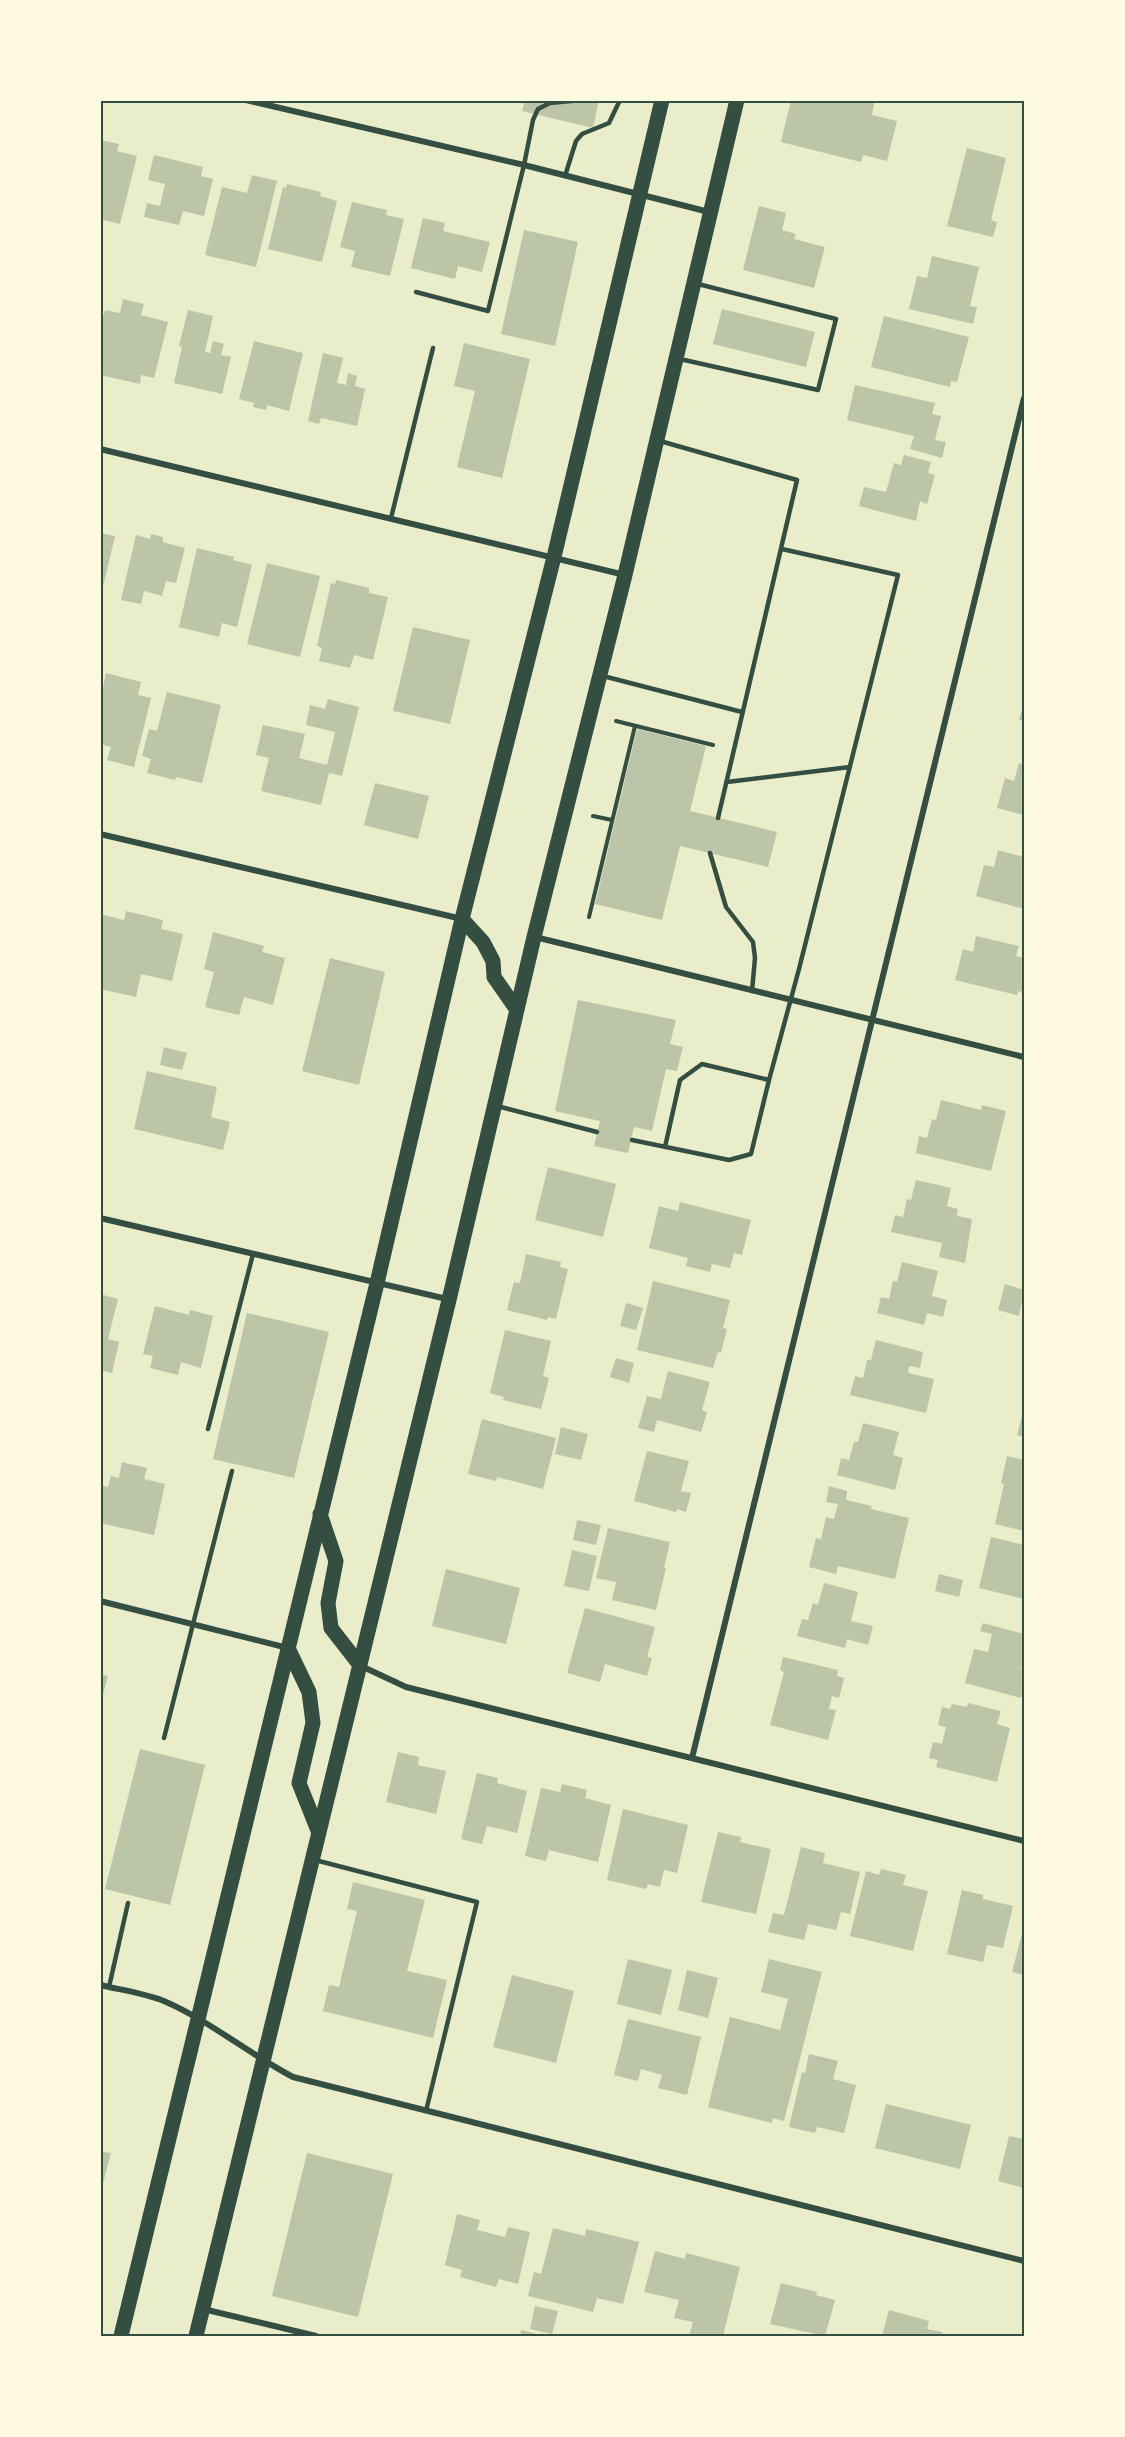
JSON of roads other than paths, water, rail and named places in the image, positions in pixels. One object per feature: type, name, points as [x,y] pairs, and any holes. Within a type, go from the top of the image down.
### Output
[{"type":"main road","points":[[121,2337],[377,1283],[462,919],[554,557],[662,100]]},
{"type":"main road","points":[[196,2337],[449,1300],[534,937],[658,440],[737,100]]},
{"type":"main road","points":[[462,919],[483,942],[493,961],[494,977],[517,1010]]},
{"type":"main road","points":[[320,1514],[336,1561],[328,1603],[331,1628],[359,1664]]},
{"type":"main road","points":[[288,1648],[309,1692],[313,1723],[299,1783],[319,1833]]},
{"type":"street","points":[[246,100],[525,165],[712,213]]},
{"type":"street","points":[[692,1758],[1024,398]]},
{"type":"street","points":[[100,449],[625,575]]},
{"type":"street","points":[[100,834],[462,919]]},
{"type":"street","points":[[534,937],[1024,1057]]},
{"type":"street","points":[[100,1218],[449,1300]]},
{"type":"street","points":[[100,1601],[193,1622],[288,1648]]},
{"type":"street","points":[[359,1664],[406,1687],[1024,1841]]},
{"type":"street","points":[[100,1984],[163,2001],[198,2018],[263,2062],[293,2077],[1024,2261]]},
{"type":"street","points":[[203,2309],[316,2337]]},
{"type":"lane","points":[[416,292],[488,311],[525,165],[533,120],[538,109],[550,103],[581,100]]},
{"type":"lane","points":[[565,176],[576,141],[582,134],[609,123],[620,100]]},
{"type":"lane","points":[[677,358],[818,390],[836,320],[695,284]]},
{"type":"lane","points":[[391,518],[433,348]]},
{"type":"lane","points":[[658,440],[797,480],[718,818]]},
{"type":"lane","points":[[632,1140],[729,1160],[751,1154],[791,1000],[898,575],[782,549]]},
{"type":"lane","points":[[600,676],[742,712]]},
{"type":"lane","points":[[727,783],[850,767]]},
{"type":"lane","points":[[710,853],[726,907],[753,942],[755,958],[752,991]]},
{"type":"lane","points":[[665,1147],[680,1080],[702,1064],[769,1080]]},
{"type":"lane","points":[[495,1106],[597,1132]]},
{"type":"lane","points":[[208,1430],[253,1254]]},
{"type":"lane","points":[[164,1738],[231,1471]]},
{"type":"lane","points":[[312,1859],[477,1902],[426,2111]]},
{"type":"lane","points":[[109,1987],[128,1903]]}]
